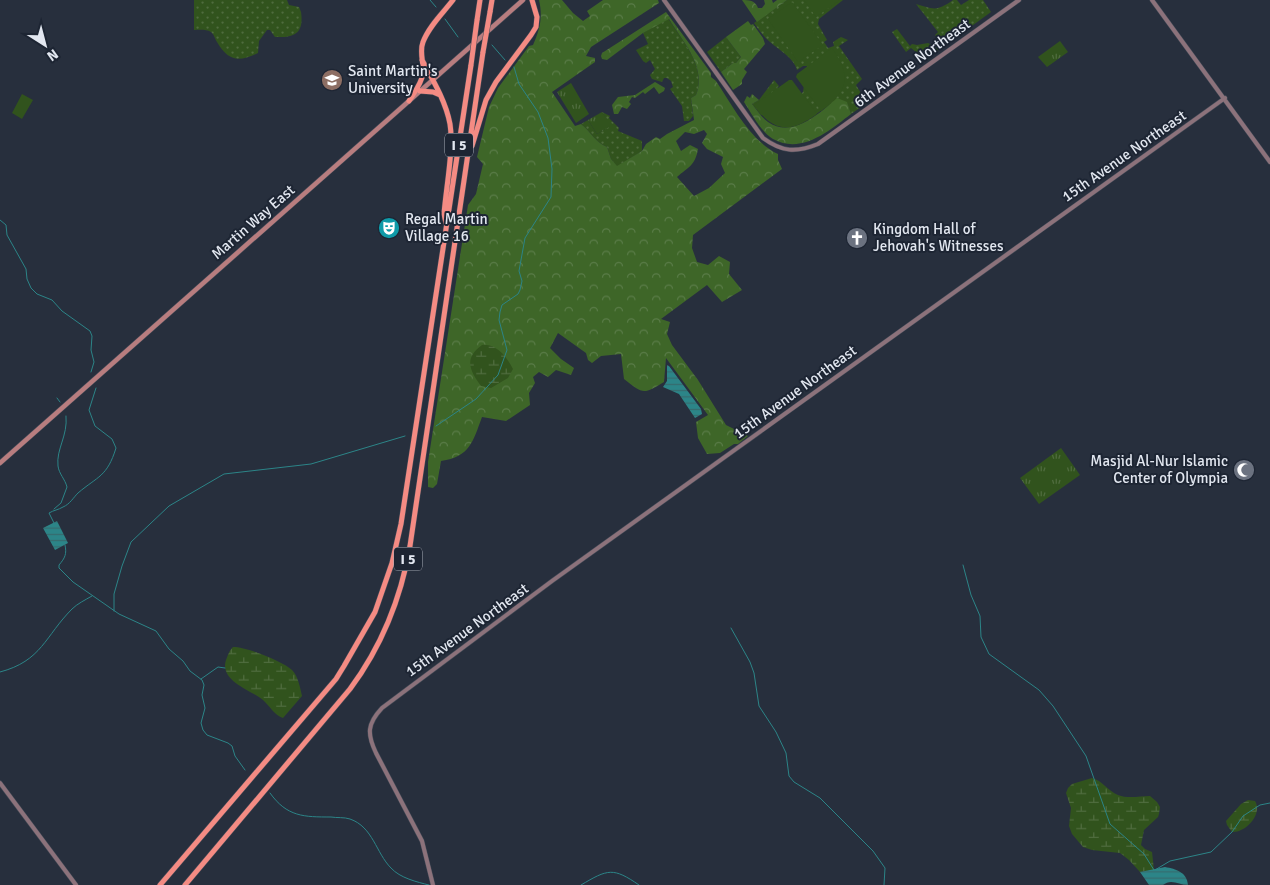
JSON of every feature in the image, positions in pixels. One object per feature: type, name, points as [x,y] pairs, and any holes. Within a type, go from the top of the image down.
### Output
[{"type":"highway","points":[[409,101],[423,76],[422,43],[453,0]]},
{"type":"highway","name":"I 5","points":[[160,885],[336,679],[358,645],[375,612],[392,563],[400,531],[480,0]]},
{"type":"highway","name":"I 5","points":[[185,885],[354,684],[372,656],[394,608],[402,584],[410,546],[492,0]]},
{"type":"highway","points":[[467,163],[486,100],[496,82],[536,27],[537,17],[532,0]]},
{"type":"highway","points":[[422,60],[433,80],[450,124],[451,140],[444,214],[446,225]]},
{"type":"highway","points":[[420,91],[433,92],[440,96]]},
{"type":"main road","name":"Martin Way East","points":[[0,463],[523,0]]},
{"type":"street","name":"6th Avenue Northeast","points":[[664,0],[763,138],[779,148],[795,150],[804,150],[818,144],[1019,0]]},
{"type":"street","points":[[1152,0],[1270,162]]},
{"type":"street","name":"15th Avenue Northeast","points":[[433,885],[422,841],[376,753],[371,739],[371,723],[382,708],[552,581],[1225,98]]},
{"type":"street","points":[[0,783],[76,885]]},
{"type":"green space","points":[[194,0],[287,0],[289,5],[299,7],[302,19],[301,25],[297,33],[288,36],[275,37],[270,30],[267,30],[259,41],[258,53],[240,59],[230,57],[221,49],[211,32],[194,30]]},
{"type":"green space","points":[[539,0],[562,0],[583,21],[590,16],[587,11],[603,0],[658,0],[659,3],[591,47],[586,56],[595,58],[595,62],[552,92],[575,126],[581,124],[607,147],[611,159],[617,166],[642,151],[646,144],[656,137],[660,139],[694,120],[691,98],[696,95],[699,85],[696,65],[687,46],[669,19],[643,33],[607,60],[602,59],[601,56],[602,53],[666,12],[751,132],[759,141],[778,154],[778,160],[782,169],[693,235],[692,248],[697,262],[708,265],[719,256],[730,262],[729,274],[742,290],[722,302],[707,285],[661,319],[670,322],[667,334],[672,345],[698,380],[726,425],[748,436],[738,444],[734,444],[720,453],[707,454],[698,438],[696,422],[708,415],[666,358],[664,382],[652,389],[643,391],[635,388],[624,379],[621,354],[601,356],[592,363],[588,360],[586,353],[558,333],[550,348],[574,368],[571,375],[556,370],[548,377],[539,372],[533,377],[535,383],[529,393],[530,405],[506,421],[482,417],[469,447],[458,456],[441,461],[437,484],[433,488],[428,487],[428,462],[468,205],[476,194],[483,164],[477,157],[489,107],[498,88],[529,46],[533,45],[540,23]],"holes":[[[704,130],[707,134],[702,143],[707,149],[723,157],[721,164],[725,173],[709,188],[694,196],[677,177],[693,163],[698,149],[690,145],[681,151],[676,141],[685,132],[694,134]]]},
{"type":"green space","points":[[742,0],[752,1],[758,8],[762,8],[765,4],[764,0],[772,0],[773,3],[777,0],[787,0],[757,22]]},
{"type":"green space","points":[[787,0],[843,0],[819,19],[818,24],[827,40],[824,42],[828,48],[834,46],[833,42],[841,37],[848,40],[839,46],[862,79],[856,85],[867,103],[851,114],[847,103],[829,105],[808,120],[761,115],[752,104],[759,100],[774,80],[779,86],[777,88],[800,95],[803,92],[807,66],[797,70],[790,58],[768,40],[754,23]]},
{"type":"green space","points":[[804,0],[840,0],[816,17]]},
{"type":"green space","points":[[953,0],[957,0],[961,5],[969,0],[983,0],[991,12],[947,44],[943,39],[939,41],[935,35],[938,32],[916,4],[939,8]]},
{"type":"green space","points":[[792,2],[823,45],[798,62],[768,19]]},
{"type":"green space","points":[[668,18],[692,55],[696,65],[699,85],[696,95],[691,98],[693,116],[689,121],[684,121],[682,106],[670,89],[673,87],[671,81],[667,78],[664,78],[662,82],[652,79],[650,75],[655,69],[650,60],[646,63],[643,61],[636,50],[648,44],[643,33]]},
{"type":"green space","points":[[748,21],[751,25],[753,24],[765,44],[744,69],[747,72],[742,80],[742,84],[733,90],[721,72],[733,63],[736,63],[741,57],[726,37]]},
{"type":"green space","points":[[897,29],[910,46],[912,44],[928,43],[940,49],[926,60],[911,48],[906,52],[892,32]]},
{"type":"green space","points":[[726,37],[741,57],[736,63],[733,63],[721,72],[707,52]]},
{"type":"green space","points":[[1060,41],[1068,52],[1047,67],[1038,57]]},
{"type":"green space","points":[[832,48],[843,67],[844,82],[842,90],[837,97],[821,111],[796,77],[797,74]]},
{"type":"green space","points":[[789,80],[792,80],[817,114],[798,125],[782,127],[768,121],[754,105]]},
{"type":"green space","points":[[655,82],[665,88],[664,91],[659,94],[654,87],[645,94],[643,92],[635,98],[632,97],[629,102],[631,104],[627,109],[622,107],[618,114],[614,114],[612,105],[618,97],[635,95]]},
{"type":"green space","points":[[571,83],[589,114],[576,123],[557,92]]},
{"type":"green space","points":[[22,94],[33,100],[22,119],[12,113]]},
{"type":"green space","points":[[752,94],[759,100],[752,104],[768,122],[777,126],[787,128],[805,122],[837,98],[847,102],[851,114],[815,138],[794,144],[784,143],[769,136],[744,102],[747,96],[750,98]]},
{"type":"green space","points":[[602,112],[610,116],[609,118],[619,128],[618,131],[642,141],[642,151],[617,167],[611,159],[607,147],[581,124],[588,120],[597,134],[610,126]]},
{"type":"green space","points":[[602,112],[611,126],[597,134],[588,120]]},
{"type":"green space","points":[[482,345],[492,346],[496,349],[508,360],[513,369],[508,378],[491,388],[481,386],[471,369],[471,359],[476,350]]},
{"type":"green space","points":[[1061,448],[1080,475],[1039,504],[1020,478]]},
{"type":"green space","points":[[233,647],[247,649],[264,655],[287,666],[294,672],[302,696],[283,718],[275,713],[263,700],[237,684],[227,674],[226,660]]},
{"type":"green space","points":[[1092,778],[1118,795],[1130,797],[1150,796],[1157,802],[1160,807],[1158,817],[1144,830],[1141,845],[1152,852],[1154,870],[1140,872],[1120,853],[1092,850],[1083,847],[1072,834],[1069,826],[1071,808],[1066,793],[1072,784]]},
{"type":"green space","points":[[1248,800],[1255,801],[1257,811],[1255,817],[1248,826],[1232,832],[1226,821],[1241,804]]},
{"type":"shaded area","points":[[667,365],[701,409],[702,414],[695,418],[679,394],[663,387],[667,381]]},
{"type":"shaded area","points":[[57,521],[68,543],[55,550],[43,528]]},
{"type":"shaded area","points":[[1165,867],[1177,870],[1183,874],[1188,885],[1169,882],[1163,885],[1149,885],[1140,872]]},
{"type":"waterway","points":[[430,0],[436,7]]},
{"type":"waterway","points":[[445,19],[458,37]]},
{"type":"waterway","points":[[492,45],[505,60]]},
{"type":"waterway","points":[[436,426],[476,399],[498,375],[507,350],[499,320],[502,305],[518,294],[520,290],[522,281],[519,271],[525,238],[551,197],[552,169],[548,138],[538,112],[519,84],[514,67]]},
{"type":"waterway","points":[[0,220],[6,225],[7,235],[26,269],[27,279],[31,288],[37,294],[52,300],[62,311],[90,331],[94,362],[91,372]]},
{"type":"waterway","points":[[54,523],[49,513],[68,504],[78,493],[101,475],[113,458],[116,448],[112,439],[95,426],[89,410],[96,388]]},
{"type":"waterway","points":[[57,398],[60,402]]},
{"type":"waterway","points":[[54,509],[61,503],[67,487],[59,469],[58,460],[65,430],[66,416]]},
{"type":"waterway","points":[[114,611],[114,594],[131,542],[169,506],[224,474],[311,464],[405,436]]},
{"type":"waterway","points":[[65,545],[65,556],[59,568],[73,582],[119,614],[156,631],[169,649],[183,661],[190,671],[202,680],[204,685],[202,695],[205,708],[201,723],[203,730],[207,735],[232,746],[235,756],[245,770]]},
{"type":"waterway","points":[[963,565],[971,595],[980,616],[981,637],[989,654],[1039,690],[1053,706],[1086,756],[1110,824],[1144,854],[1154,870]]},
{"type":"waterway","points":[[0,672],[14,667],[34,654],[72,609],[92,596]]},
{"type":"waterway","points":[[731,628],[754,673],[759,706],[776,732],[786,753],[789,776],[794,782],[820,798],[873,851],[885,868],[884,885]]},
{"type":"waterway","points":[[201,679],[218,667],[225,668]]},
{"type":"waterway","points":[[270,793],[283,807],[297,814],[312,817],[345,818],[358,823],[369,834],[386,862],[395,871],[409,879],[429,885]]},
{"type":"waterway","points":[[1155,870],[1170,861],[1211,852],[1232,832],[1243,816],[1260,805],[1270,803]]},
{"type":"waterway","points":[[581,885],[604,873],[610,872],[623,875],[639,885]]},
{"type":"place","name":"Saint Martin's University","points":[[332,80]]},
{"type":"place","name":"Regal Martin Village 16","points":[[389,228]]},
{"type":"place","name":"Kingdom Hall of Jehovah's Witnesses","points":[[857,238]]},
{"type":"place","name":"Masjid Al-Nur Islamic Center of Olympia","points":[[1244,470]]}]
